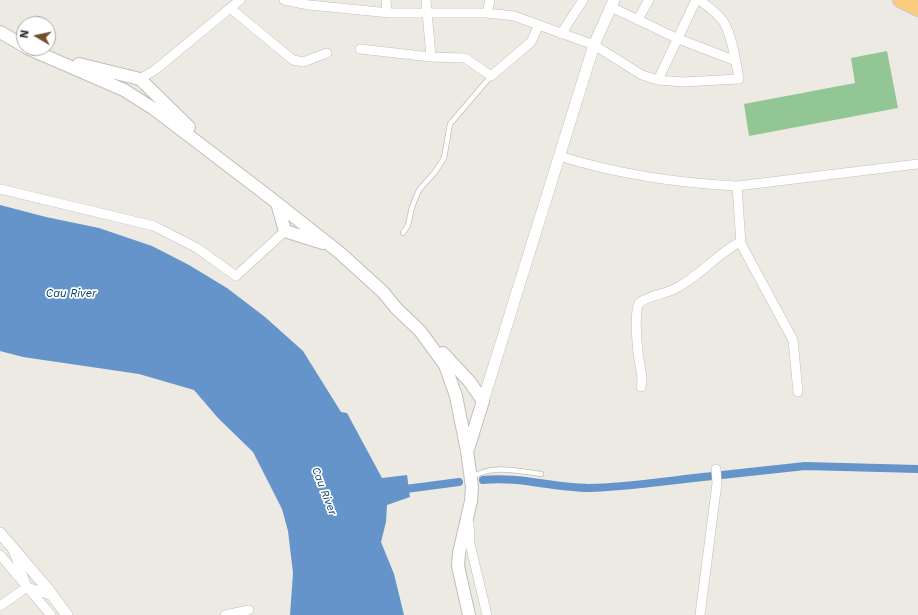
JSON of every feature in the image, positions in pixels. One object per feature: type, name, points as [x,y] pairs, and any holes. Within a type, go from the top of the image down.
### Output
[{"type":"main road","points":[[900,0],[918,9]]},
{"type":"main road","points":[[0,32],[16,41]]},
{"type":"main road","points":[[44,56],[124,90],[154,109],[277,203],[330,245],[375,284],[457,367],[483,401],[467,452]]},
{"type":"main road","points":[[48,58],[140,79],[218,157]]},
{"type":"main road","points":[[277,203],[285,231],[330,245]]},
{"type":"main road","points":[[420,331],[445,365],[456,396],[467,452],[471,478],[471,501],[459,553],[458,566],[469,615]]},
{"type":"street","points":[[140,79],[155,70],[240,0]]},
{"type":"street","points":[[284,0],[387,12],[514,16],[594,45],[642,74],[658,80],[683,82],[739,79],[736,61],[724,22],[714,10],[698,0],[676,38],[658,80]]},
{"type":"street","points":[[386,0],[387,12]]},
{"type":"street","points":[[426,0],[426,14],[431,57]]},
{"type":"street","points":[[487,14],[490,0]]},
{"type":"street","points":[[561,34],[582,0]]},
{"type":"street","points":[[638,19],[649,0]]},
{"type":"street","points":[[483,401],[594,45],[612,3],[638,19],[676,38],[736,61]]},
{"type":"street","points":[[230,8],[293,60],[303,62],[327,53]]},
{"type":"street","points":[[360,49],[431,57],[465,58],[491,76],[531,42],[539,25]]},
{"type":"street","points":[[0,39],[16,44]]},
{"type":"street","points":[[559,156],[608,170],[646,177],[737,186],[918,164]]},
{"type":"street","points":[[737,186],[740,242],[793,340],[798,392]]},
{"type":"street","points":[[0,189],[154,226],[197,248],[236,276],[285,231]]},
{"type":"street","points":[[641,386],[642,373],[639,357],[636,311],[639,303],[647,298],[663,294],[680,287],[740,242]]},
{"type":"street","points":[[700,615],[717,483],[716,469]]},
{"type":"street","points":[[468,517],[470,544],[487,615]]},
{"type":"street","points":[[0,533],[67,615]]},
{"type":"street","points":[[10,545],[27,587],[53,596]]},
{"type":"street","points":[[0,555],[51,615]]},
{"type":"street","points":[[0,606],[27,587]]},
{"type":"street","points":[[225,615],[249,610]]},
{"type":"lane","points":[[403,233],[408,226],[412,206],[419,190],[444,158],[450,124],[491,76]]},
{"type":"lane","points":[[471,478],[487,470],[496,469],[541,474]]},
{"type":"green space","points":[[887,51],[898,108],[749,136],[744,104],[855,83],[851,58]]},
{"type":"water","name":"Cau River","points":[[0,205],[46,217],[99,228],[152,246],[189,265],[227,288],[265,317],[303,351],[341,412],[347,413],[382,478],[407,475],[410,497],[387,505],[386,522],[381,542],[394,574],[404,615],[290,615],[293,573],[288,531],[282,509],[253,452],[218,418],[194,390],[139,374],[23,357],[0,351]]},
{"type":"waterway","points":[[722,475],[805,466],[918,469]]},
{"type":"waterway","points":[[483,480],[510,480],[589,488],[635,485],[713,476]]},
{"type":"waterway","points":[[398,490],[459,482]]}]
